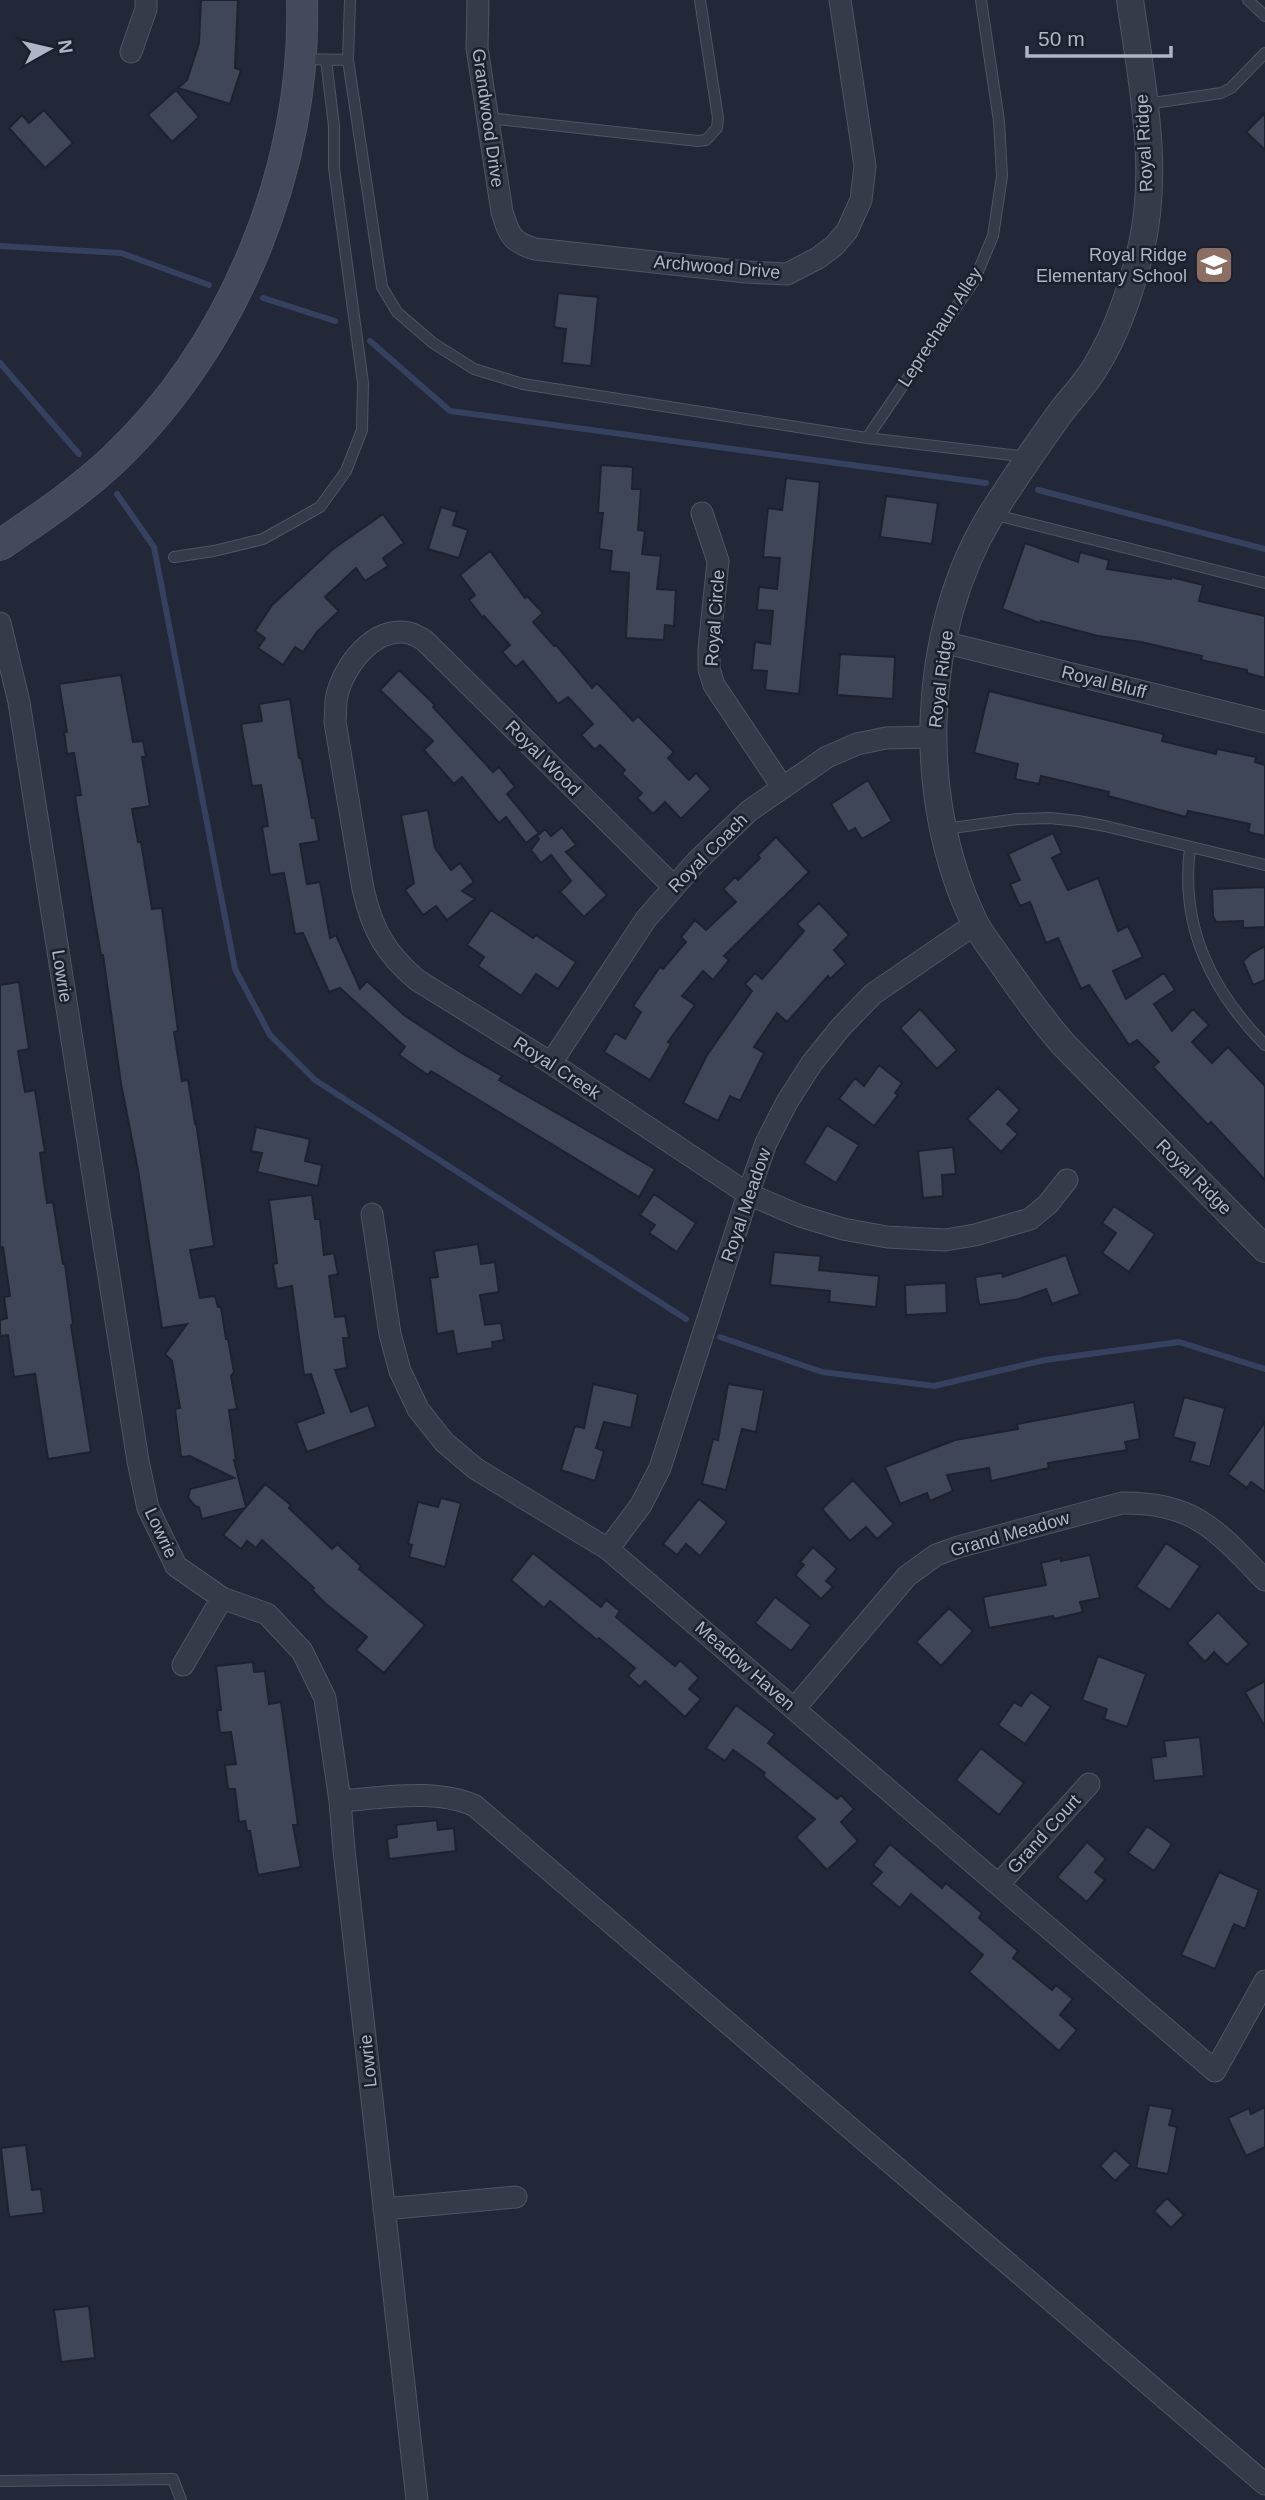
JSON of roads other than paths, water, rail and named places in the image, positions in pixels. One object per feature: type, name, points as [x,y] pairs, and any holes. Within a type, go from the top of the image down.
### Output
[{"type":"main road","points":[[0,545],[66,501],[116,457],[163,404],[204,349],[252,259],[279,181],[297,101],[313,60],[303,40],[302,0]]},
{"type":"street","points":[[131,52],[146,9],[146,0]]},
{"type":"street","name":"Grandwood Drive","points":[[478,0],[477,48],[502,212],[509,234]]},
{"type":"street","name":"Archwood Drive","points":[[509,234],[521,245],[535,249],[746,272],[787,274],[818,258],[834,246],[847,231],[861,200],[864,166],[840,0]]},
{"type":"street","name":"Royal Ridge","points":[[1130,0],[1149,155],[1148,194],[1139,258],[1119,317],[1097,366],[992,514],[960,584],[943,642],[936,694],[934,737],[942,830],[953,872],[975,924],[1034,1011],[1265,1250]]},
{"type":"street","name":"Royal Circle","points":[[702,513],[718,561],[709,649],[709,669],[713,685],[783,788]]},
{"type":"street","name":"Lowrie","points":[[0,623],[19,702],[136,1447],[148,1508],[176,1566],[222,1598],[267,1614],[302,1651],[325,1698],[340,1801],[417,2500]]},
{"type":"street","name":"Royal Creek","points":[[410,633],[390,633],[374,640],[354,660],[342,679],[335,722],[368,911],[385,949],[400,966],[417,980],[551,1063],[748,1194],[800,1216],[844,1229],[887,1237],[945,1240],[985,1233],[1030,1219],[1048,1204],[1067,1180]]},
{"type":"street","name":"Royal Wood","points":[[410,633],[424,640],[674,887]]},
{"type":"street","name":"Royal Bluff","points":[[943,642],[1265,722]]},
{"type":"street","name":"Royal Coach","points":[[551,1063],[646,919],[749,811],[827,757],[858,744],[886,737],[934,737]]},
{"type":"street","name":"Royal Meadow","points":[[608,1549],[641,1505],[660,1468],[748,1194],[766,1143],[787,1102],[812,1063],[841,1027],[873,994],[975,924]]},
{"type":"street","name":"Meadow Haven","points":[[372,1214],[394,1350],[408,1390],[430,1426],[444,1442],[476,1469],[608,1549],[1215,2071],[1265,1981]]},
{"type":"street","name":"Grand Meadow","points":[[794,1709],[907,1576],[936,1555],[958,1547],[1122,1503],[1147,1503],[1173,1507],[1207,1524],[1265,1580]]},
{"type":"street","points":[[183,1665],[222,1598]]},
{"type":"street","name":"Grand Court","points":[[999,1884],[1089,1784]]},
{"type":"street","points":[[340,1801],[445,1797],[463,1800],[475,1806],[1265,2484]]},
{"type":"street","points":[[384,2209],[516,2197]]},
{"type":"lane","points":[[350,0],[348,60],[382,287],[397,312],[433,343],[474,369],[523,384],[867,438],[1030,457]]},
{"type":"lane","points":[[488,118],[706,140],[717,128],[718,118],[700,0]]},
{"type":"lane","name":"Leprechaun Alley","points":[[867,438],[974,281],[993,236],[1002,176],[999,121],[981,0]]},
{"type":"lane","points":[[1248,0],[1265,16]]},
{"type":"lane","points":[[1143,104],[1221,93],[1231,88],[1265,53]]},
{"type":"lane","points":[[174,556],[214,551],[262,539],[320,507],[346,471],[362,430],[363,383],[334,168],[334,125],[313,60],[348,60]]},
{"type":"lane","points":[[992,514],[1265,583]]},
{"type":"lane","points":[[942,830],[1018,819],[1050,818],[1105,826],[1265,865]]},
{"type":"lane","points":[[1191,848],[1186,878],[1195,934],[1210,972],[1226,1001],[1265,1045]]},
{"type":"lane","points":[[0,2481],[173,2480],[181,2500]]},
{"type":"waterway","points":[[0,246],[121,253],[209,285]]},
{"type":"waterway","points":[[263,298],[335,321]]},
{"type":"waterway","points":[[370,341],[450,411],[986,483]]},
{"type":"waterway","points":[[0,363],[79,454]]},
{"type":"waterway","points":[[1038,490],[1265,549]]},
{"type":"waterway","points":[[117,494],[154,547],[235,969],[270,1035],[315,1080],[686,1319]]},
{"type":"waterway","points":[[720,1337],[822,1372],[934,1386],[1045,1360],[1179,1342],[1265,1369]]},
{"type":"place","name":"Royal Ridge Elementary School","points":[[1214,265]]}]
